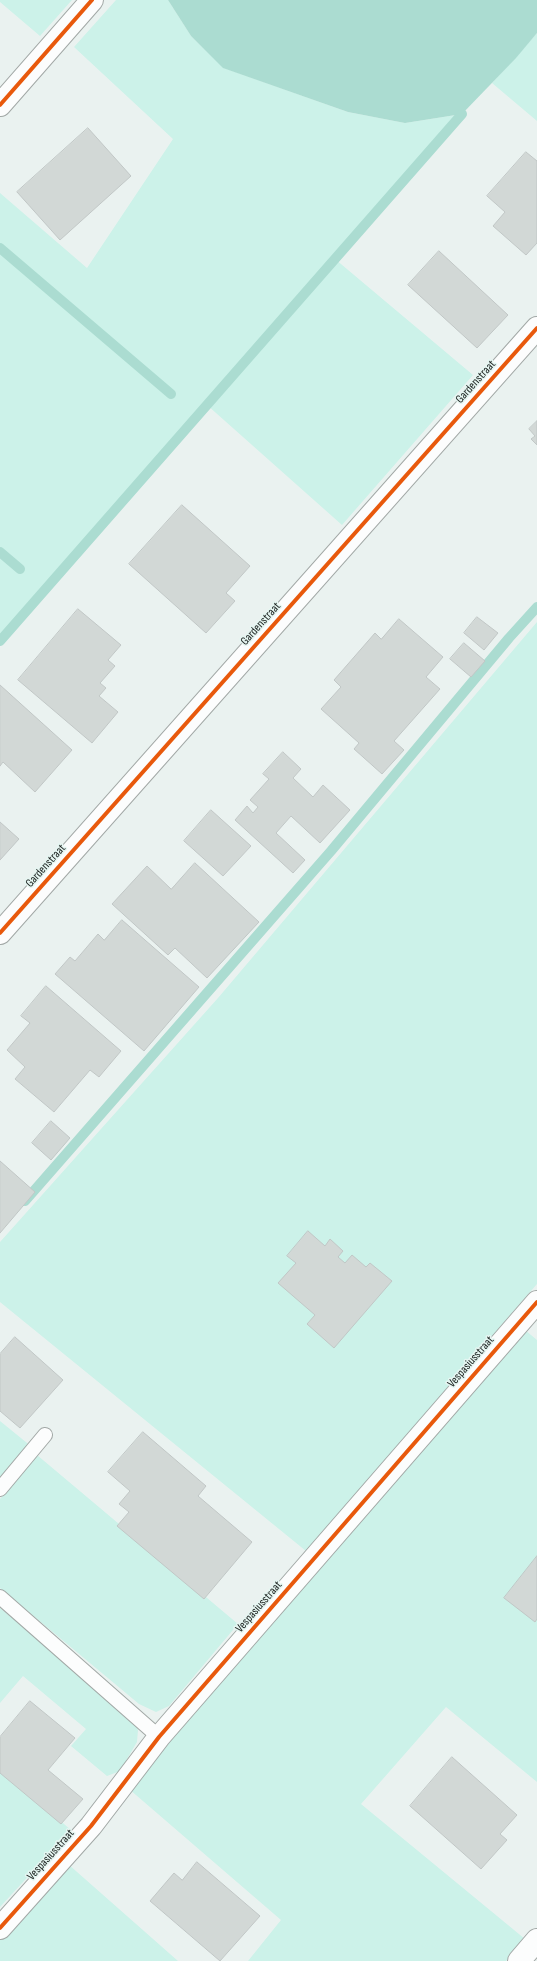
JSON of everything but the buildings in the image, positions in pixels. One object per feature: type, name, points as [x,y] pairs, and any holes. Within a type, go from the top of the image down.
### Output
[{"type":"street","points":[[0,105],[92,0]]},
{"type":"street","name":"Gardenstraat","points":[[0,933],[537,328]]},
{"type":"street","name":"Vespasiusstraat","points":[[0,1928],[91,1826],[159,1737],[537,1302]]},
{"type":"street","points":[[519,1961],[537,1940]]},
{"type":"lane","points":[[0,1489],[46,1435]]},
{"type":"lane","points":[[0,1597],[159,1737]]},
{"type":"shaded area","points":[[0,0],[72,0],[40,36],[0,2]]},
{"type":"shaded area","points":[[116,0],[168,0],[191,36],[224,68],[348,112],[405,123],[462,114],[335,259],[473,375],[342,525],[207,405],[0,641],[0,193],[87,268],[173,139],[74,47]]},
{"type":"shaded area","points":[[168,0],[537,0],[537,33],[516,58],[462,114],[405,123],[348,112],[223,68],[191,36]]},
{"type":"shaded area","points":[[537,33],[537,121],[492,83]]},
{"type":"shaded area","points":[[537,622],[537,1284],[306,1551],[0,1302],[0,1242],[218,998]]},
{"type":"shaded area","points":[[525,1330],[537,1340],[537,1782],[446,1707],[361,1804],[525,1939],[506,1961],[248,1961],[281,1920],[129,1789]]},
{"type":"shaded area","points":[[0,1421],[32,1447],[0,1483]]},
{"type":"shaded area","points":[[37,1455],[238,1624],[169,1706],[156,1712],[139,1704],[0,1588],[0,1499]]},
{"type":"shaded area","points":[[0,1608],[131,1715],[138,1730],[137,1742],[120,1771],[107,1776],[71,1746],[86,1729],[23,1676],[0,1703]]},
{"type":"shaded area","points":[[0,1769],[71,1830],[0,1907]]},
{"type":"shaded area","points":[[68,1864],[178,1961],[0,1961],[0,1940]]},
{"type":"waterway","points":[[0,641],[462,114]]},
{"type":"waterway","points":[[0,248],[171,394]]},
{"type":"waterway","points":[[0,552],[20,569]]},
{"type":"waterway","points":[[25,1201],[331,851],[509,638],[537,607]]},
{"type":"cycle path","points":[[0,105],[92,0]]},
{"type":"cycle path","points":[[0,933],[537,328]]},
{"type":"cycle path","points":[[0,1928],[91,1826],[159,1737],[537,1302]]}]
